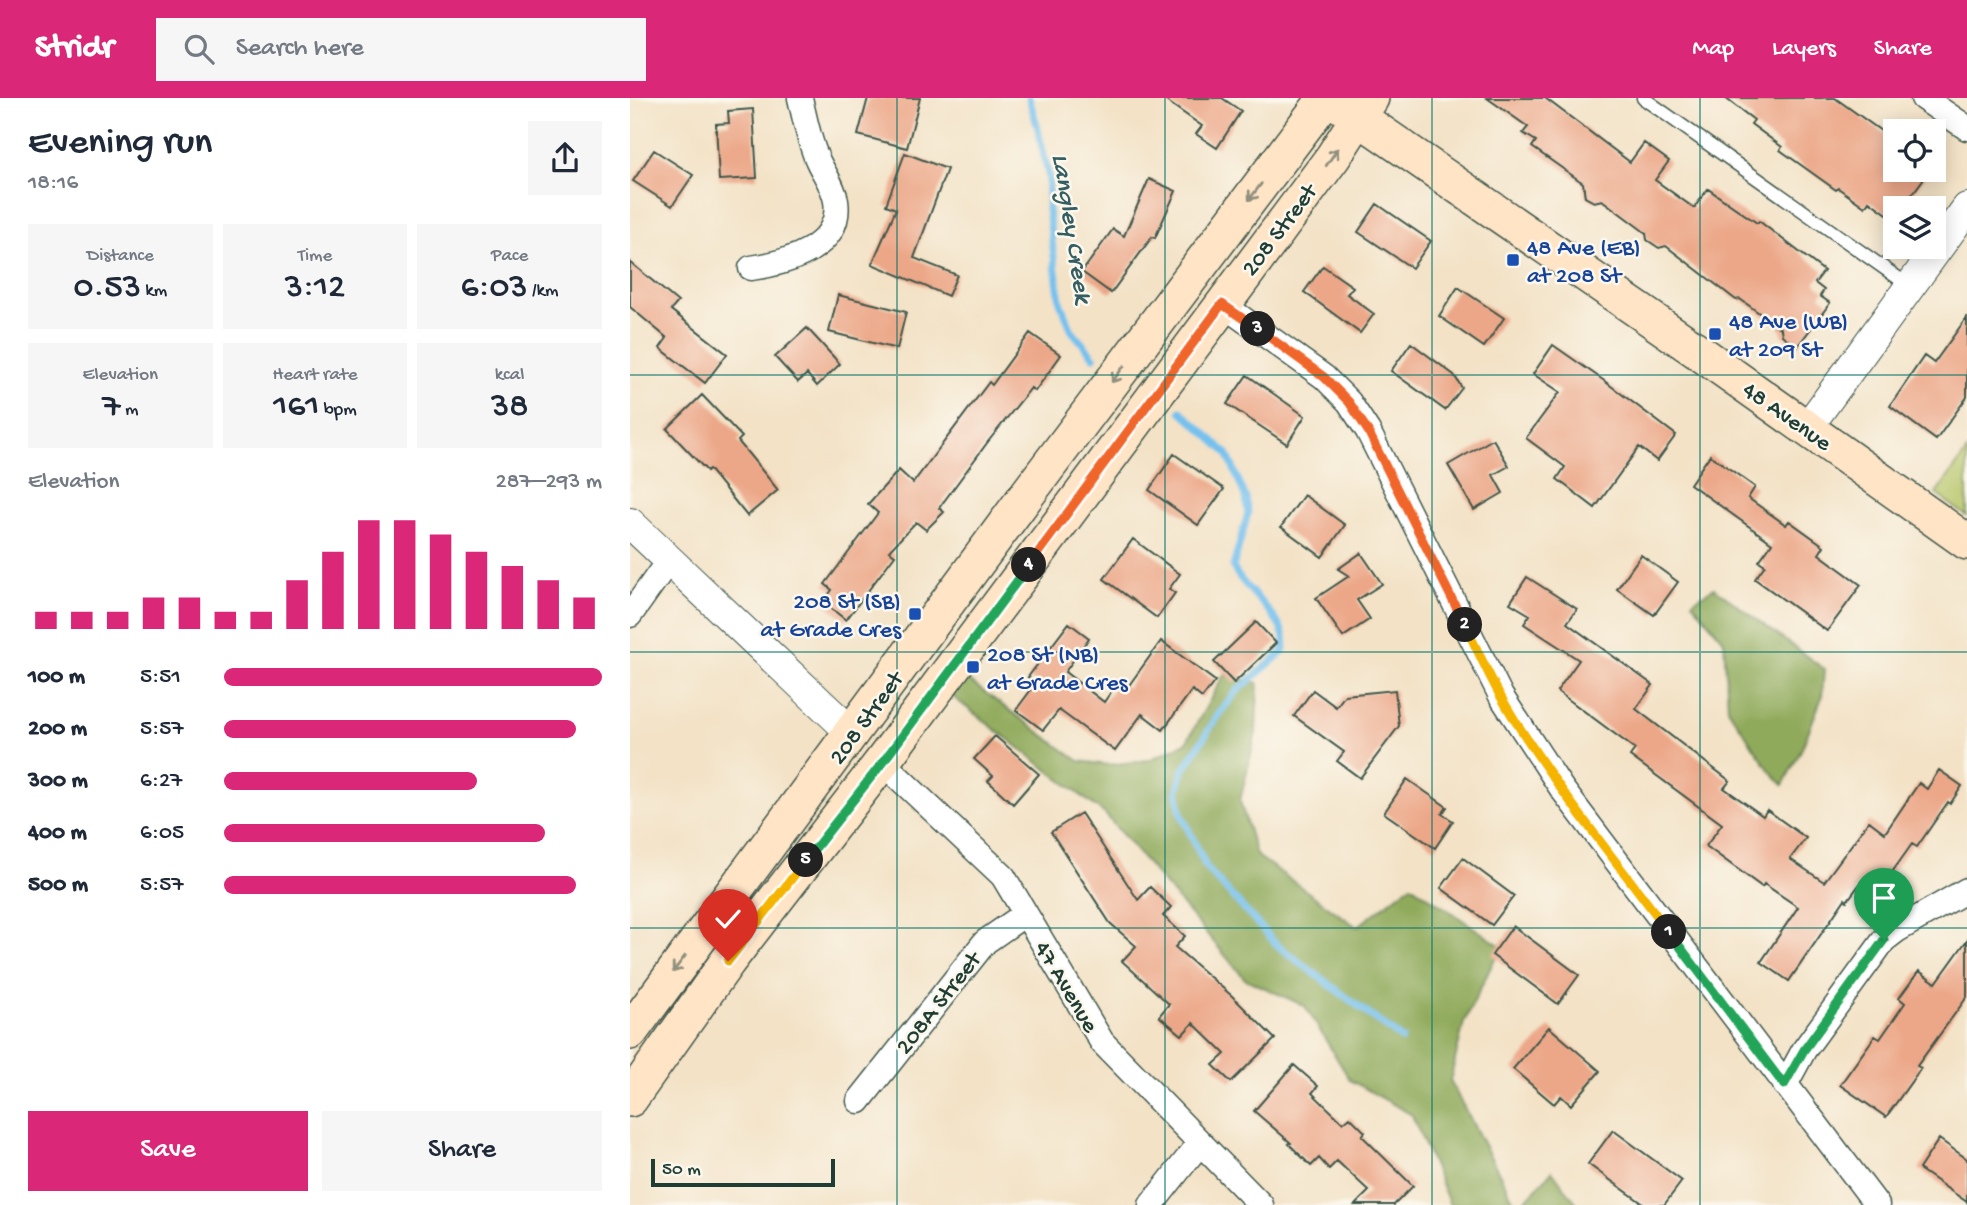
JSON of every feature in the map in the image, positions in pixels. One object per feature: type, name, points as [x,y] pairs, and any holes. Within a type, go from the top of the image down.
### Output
[{"type":"main road","name":"208 Street","points":[[630,1032],[1326,98]]},
{"type":"main road","name":"208 Street","points":[[630,1100],[728,961],[883,762],[1333,157],[1353,104]]},
{"type":"main road","name":"48 Avenue","points":[[1353,104],[1967,542]]},
{"type":"main road","points":[[883,762],[881,728],[944,642],[1030,492]]},
{"type":"main road","points":[[728,961],[781,859],[843,777],[853,734]]},
{"type":"main road","points":[[630,1086],[657,1063]]},
{"type":"street","points":[[751,268],[779,264],[815,247],[827,234],[836,216],[836,200],[810,139],[800,98]]},
{"type":"street","points":[[1923,98],[1967,128]]},
{"type":"street","points":[[1807,428],[1967,208]]},
{"type":"street","points":[[1222,304],[1324,377],[1349,402],[1368,431],[1501,696],[1521,728],[1562,789],[1877,1205]]},
{"type":"street","points":[[630,523],[853,734]]},
{"type":"street","points":[[630,615],[669,560]]},
{"type":"street","name":"47 Avenue","points":[[883,762],[1003,876],[1102,1042],[1261,1205]]},
{"type":"street","points":[[1784,1085],[1804,1050],[1884,940],[1967,890]]},
{"type":"street","name":"208A Street","points":[[859,1101],[985,942],[1025,914]]},
{"type":"street","points":[[1151,1205],[1200,1143]]},
{"type":"lane","points":[[1643,98],[1911,287]]},
{"type":"green space","points":[[1967,451],[1967,516],[1936,494]]},
{"type":"green space","points":[[1714,588],[1824,669],[1822,697],[1802,748],[1783,785],[1770,771],[1728,709],[1724,641],[1692,602]]},
{"type":"green space","points":[[961,675],[1079,761],[1109,765],[1149,760],[1186,743],[1224,675],[1258,683],[1256,733],[1240,801],[1256,855],[1357,927],[1411,885],[1501,946],[1464,1022],[1450,1081],[1516,1205],[1450,1205],[1412,1115],[1350,1080],[1305,1006],[1245,979],[1105,814],[948,693]]},
{"type":"green space","points":[[1552,1171],[1578,1205],[1521,1205]]},
{"type":"building","points":[[868,98],[920,98],[907,148],[858,135]]},
{"type":"building","points":[[1162,98],[1222,98],[1241,111],[1217,148],[1196,134],[1202,126]]},
{"type":"building","points":[[1487,98],[1545,98],[1630,162],[1644,143],[1669,161],[1655,180],[1694,208],[1708,189],[1757,223],[1759,221],[1824,271],[1815,283],[1824,290],[1820,296],[1830,303],[1797,347],[1782,335],[1781,329],[1740,299],[1736,300],[1666,246],[1659,248],[1647,240],[1646,233],[1602,200],[1594,202],[1585,197],[1583,183],[1532,147],[1536,141],[1523,133],[1528,127]]},
{"type":"building","points":[[1725,98],[1835,98],[1883,132],[1883,182],[1921,182],[1911,196],[1883,196],[1883,211],[1869,201],[1865,207],[1780,150],[1782,147],[1751,124],[1754,120]]},
{"type":"building","points":[[753,109],[757,178],[719,180],[716,124],[729,123],[728,111]]},
{"type":"building","points":[[654,150],[693,175],[672,206],[633,181]]},
{"type":"building","points":[[905,153],[947,169],[914,258],[957,275],[948,296],[872,264],[896,209],[886,205]]},
{"type":"building","points":[[1149,179],[1176,191],[1155,238],[1152,237],[1111,293],[1082,272],[1113,229],[1124,236]]},
{"type":"building","points":[[1377,204],[1431,241],[1412,268],[1358,232]]},
{"type":"building","points":[[630,262],[678,302],[671,310],[727,354],[705,383],[660,348],[667,338],[630,307]]},
{"type":"building","points":[[1323,266],[1353,287],[1347,294],[1374,314],[1360,333],[1304,292]]},
{"type":"building","points":[[1458,287],[1504,318],[1484,347],[1439,316]]},
{"type":"building","points":[[838,295],[906,312],[897,349],[829,332]]},
{"type":"building","points":[[1967,317],[1967,397],[1936,440],[1890,406],[1924,356],[1934,363]]},
{"type":"building","points":[[807,328],[840,364],[817,386],[807,374],[798,382],[775,357]]},
{"type":"building","points":[[1030,333],[1061,355],[1035,391],[1031,388],[987,443],[939,508],[944,512],[926,530],[916,522],[889,551],[895,555],[846,620],[823,602],[832,590],[825,584],[878,513],[868,504],[899,470],[913,483],[989,382],[992,385]]},
{"type":"building","points":[[1411,343],[1454,375],[1462,388],[1445,410],[1391,371]]},
{"type":"building","points":[[1553,345],[1676,435],[1657,461],[1639,447],[1595,508],[1557,479],[1565,467],[1526,438],[1560,392],[1533,374]]},
{"type":"building","points":[[1247,375],[1305,416],[1287,444],[1227,404]]},
{"type":"building","points":[[702,395],[742,437],[738,441],[778,490],[747,516],[709,469],[707,471],[667,429]]},
{"type":"building","points":[[1493,439],[1509,466],[1493,475],[1503,493],[1474,510],[1448,465]]},
{"type":"building","points":[[1174,454],[1224,489],[1198,525],[1149,490]]},
{"type":"building","points":[[1710,455],[1755,487],[1748,498],[1786,525],[1789,521],[1824,546],[1819,554],[1861,585],[1827,631],[1755,579],[1765,565],[1759,561],[1772,543],[1690,484]]},
{"type":"building","points":[[1304,495],[1345,525],[1322,557],[1281,527]]},
{"type":"building","points":[[1133,539],[1180,574],[1169,589],[1175,593],[1157,618],[1104,579]]},
{"type":"building","points":[[1361,553],[1382,584],[1357,600],[1370,619],[1343,637],[1316,598],[1349,576],[1338,569]]},
{"type":"building","points":[[1641,555],[1678,582],[1654,615],[1617,589]]},
{"type":"building","points":[[1527,577],[1577,609],[1567,623],[1653,685],[1636,709],[1730,781],[1724,788],[1763,816],[1767,810],[1806,838],[1790,859],[1824,882],[1869,821],[1885,833],[1919,783],[1927,789],[1939,770],[1962,786],[1917,847],[1912,844],[1890,875],[1881,869],[1869,885],[1863,880],[1847,901],[1845,899],[1789,981],[1761,962],[1798,907],[1764,884],[1762,887],[1706,846],[1722,824],[1630,756],[1635,749],[1557,691],[1579,660],[1524,624],[1530,615],[1510,603]]},
{"type":"building","points":[[1256,622],[1276,643],[1234,683],[1214,662]]},
{"type":"building","points":[[1069,623],[1089,638],[1065,672],[1104,702],[1118,682],[1127,688],[1161,641],[1215,681],[1202,698],[1192,690],[1163,730],[1142,714],[1115,751],[1059,710],[1043,730],[1016,710],[1036,683],[1028,677]]},
{"type":"building","points":[[1313,690],[1336,707],[1345,695],[1395,690],[1399,726],[1360,778],[1337,761],[1344,752],[1294,716]]},
{"type":"building","points":[[995,736],[1039,774],[1013,804],[988,781],[993,776],[974,759]]},
{"type":"building","points":[[1407,779],[1447,807],[1442,814],[1453,821],[1435,848],[1384,813]]},
{"type":"building","points":[[1081,813],[1138,900],[1150,887],[1171,907],[1163,916],[1185,936],[1175,947],[1232,996],[1275,1039],[1231,1082],[1213,1065],[1225,1054],[1193,1023],[1182,1035],[1159,1016],[1169,1004],[1122,961],[1136,946],[1110,923],[1051,832]]},
{"type":"building","points":[[1463,858],[1514,896],[1492,925],[1441,888]]},
{"type":"building","points":[[1513,926],[1579,975],[1558,1004],[1492,955]]},
{"type":"building","points":[[1967,940],[1967,997],[1917,1066],[1921,1068],[1886,1117],[1840,1085],[1875,1036],[1880,1039],[1905,1003],[1899,998],[1919,971],[1936,983]]},
{"type":"building","points":[[1549,1027],[1600,1071],[1571,1105],[1561,1096],[1554,1104],[1513,1069]]},
{"type":"building","points":[[1294,1065],[1318,1086],[1312,1093],[1343,1123],[1350,1117],[1365,1132],[1362,1136],[1413,1186],[1394,1205],[1355,1205],[1369,1191],[1337,1161],[1329,1169],[1319,1158],[1311,1166],[1289,1144],[1291,1143],[1254,1111]]},
{"type":"building","points":[[1613,1130],[1682,1181],[1664,1205],[1645,1205],[1588,1164]]},
{"type":"building","points":[[1939,1139],[1967,1159],[1967,1202],[1919,1169]]},
{"type":"waterway","name":"Langley Creek","points":[[1029,98],[1049,178],[1048,210],[1060,302],[1072,331],[1094,357]]},
{"type":"waterway","name":"Langley Creek","points":[[1181,411],[1227,453],[1246,498],[1248,513],[1233,567],[1275,619],[1285,641],[1283,652],[1237,691],[1218,715],[1183,771],[1177,790],[1181,814],[1207,869],[1278,946],[1402,1039]]},
{"type":"place","name":"48 Ave (EB) at 208 St","points":[[1513,260]]},
{"type":"place","name":"48 Ave (WB) at 209 St","points":[[1715,334]]},
{"type":"place","name":"208 St (SB) at Grade Cres","points":[[915,614]]},
{"type":"place","name":"208 St (NB) at Grade Cres","points":[[973,667]]},
{"type":"route","points":[[728,961],[883,762],[1222,304],[1324,377],[1349,402],[1368,431],[1501,696],[1528,739],[1562,789],[1784,1085],[1804,1050],[1884,940]]}]
